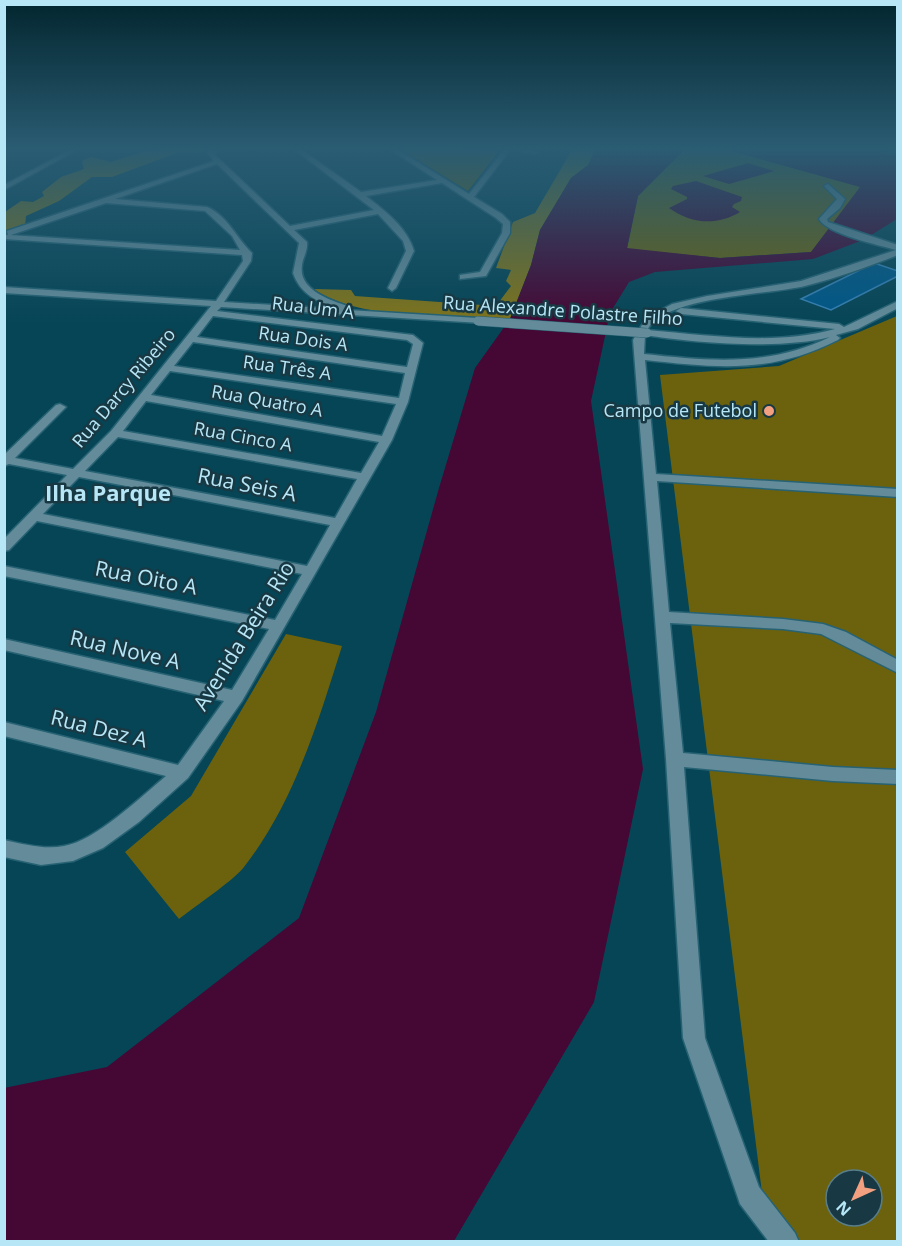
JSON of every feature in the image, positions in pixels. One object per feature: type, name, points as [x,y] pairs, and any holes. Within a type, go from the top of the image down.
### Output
[{"type":"street","points":[[4,236],[86,208]]},
{"type":"street","points":[[186,208],[207,210],[213,213],[248,253]]},
{"type":"street","points":[[268,208],[303,242],[305,250],[297,265],[298,278],[307,289],[319,298],[366,314]]},
{"type":"street","points":[[377,208],[398,225],[407,237],[410,250],[392,288]]},
{"type":"street","points":[[463,277],[483,274],[506,233],[507,224],[486,208]]},
{"type":"street","points":[[835,208],[823,219],[825,223],[837,230],[897,250]]},
{"type":"street","points":[[290,228],[381,211]]},
{"type":"street","points":[[4,236],[248,253]]},
{"type":"street","points":[[786,1242],[749,1195],[694,1038],[675,759],[652,477],[638,340],[644,325],[652,317],[669,309],[712,299],[789,287],[837,274],[897,250]]},
{"type":"street","name":"Rua Darcy Ribeiro","points":[[4,547],[115,433],[219,303],[248,261],[248,253]]},
{"type":"street","name":"Rua Alexandre Polastre Filho","points":[[4,290],[781,340],[818,336],[849,328],[897,304]]},
{"type":"street","points":[[669,309],[849,328]]},
{"type":"street","name":"Rua Um A","points":[[211,313],[410,337]]},
{"type":"street","points":[[639,356],[738,365],[769,362],[816,347],[849,328]]},
{"type":"street","name":"Avenida Beira Rio","points":[[4,848],[41,856],[66,855],[96,842],[132,816],[182,773],[236,697],[386,440],[403,402],[412,371],[418,343],[410,337]]},
{"type":"street","name":"Rua Dois A","points":[[190,339],[412,371]]},
{"type":"street","name":"Rua Três A","points":[[166,368],[403,402]]},
{"type":"street","name":"Rua Quatro A","points":[[142,397],[386,440]]},
{"type":"street","points":[[5,460],[60,407]]},
{"type":"street","name":"Rua Cinco A","points":[[115,433],[365,477]]},
{"type":"street","name":"Rua Seis A","points":[[5,460],[77,471],[339,523]]},
{"type":"street","points":[[652,477],[897,493]]},
{"type":"street","points":[[32,516],[311,571]]},
{"type":"street","name":"Rua Oito A","points":[[4,571],[279,626]]},
{"type":"street","points":[[663,617],[783,624],[823,629],[841,636],[897,667]]},
{"type":"street","name":"Rua Nove A","points":[[4,644],[236,697]]},
{"type":"street","name":"Rua Dez A","points":[[4,729],[182,773]]},
{"type":"street","points":[[675,759],[833,774],[897,777]]},
{"type":"shaded area","points":[[11,208],[43,208],[26,216],[25,226],[5,232],[5,212]]},
{"type":"shaded area","points":[[538,208],[553,208],[540,230],[531,265],[510,319],[435,317],[381,312],[355,307],[314,289],[351,290],[355,296],[496,306],[511,286],[506,281],[511,270],[496,268],[513,222],[535,213]]},
{"type":"shaded area","points":[[553,208],[635,208],[627,248],[720,258],[811,252],[844,208],[897,208],[897,219],[863,240],[813,259],[655,272],[629,282],[610,313],[591,401],[643,769],[594,1002],[454,1241],[5,1241],[4,1088],[107,1067],[299,918],[376,712],[475,368],[510,319],[531,265],[540,230]]},
{"type":"shaded area","points":[[635,208],[845,208],[811,252],[720,258],[627,249]]},
{"type":"shaded area","points":[[669,208],[734,208],[740,212],[722,220],[713,221],[695,220]]},
{"type":"shaded area","points":[[897,316],[897,1241],[768,1241],[660,375],[779,366]]},
{"type":"shaded area","points":[[286,634],[342,646],[314,732],[291,789],[277,816],[244,867],[222,887],[179,919],[125,852],[191,796]]},
{"type":"building","points":[[874,263],[898,271],[898,276],[831,310],[801,299]]},
{"type":"place","name":"Campo de Futebol","points":[[769,411]]},
{"type":"district","name":"Ilha Parque","points":[[108,493]]}]
